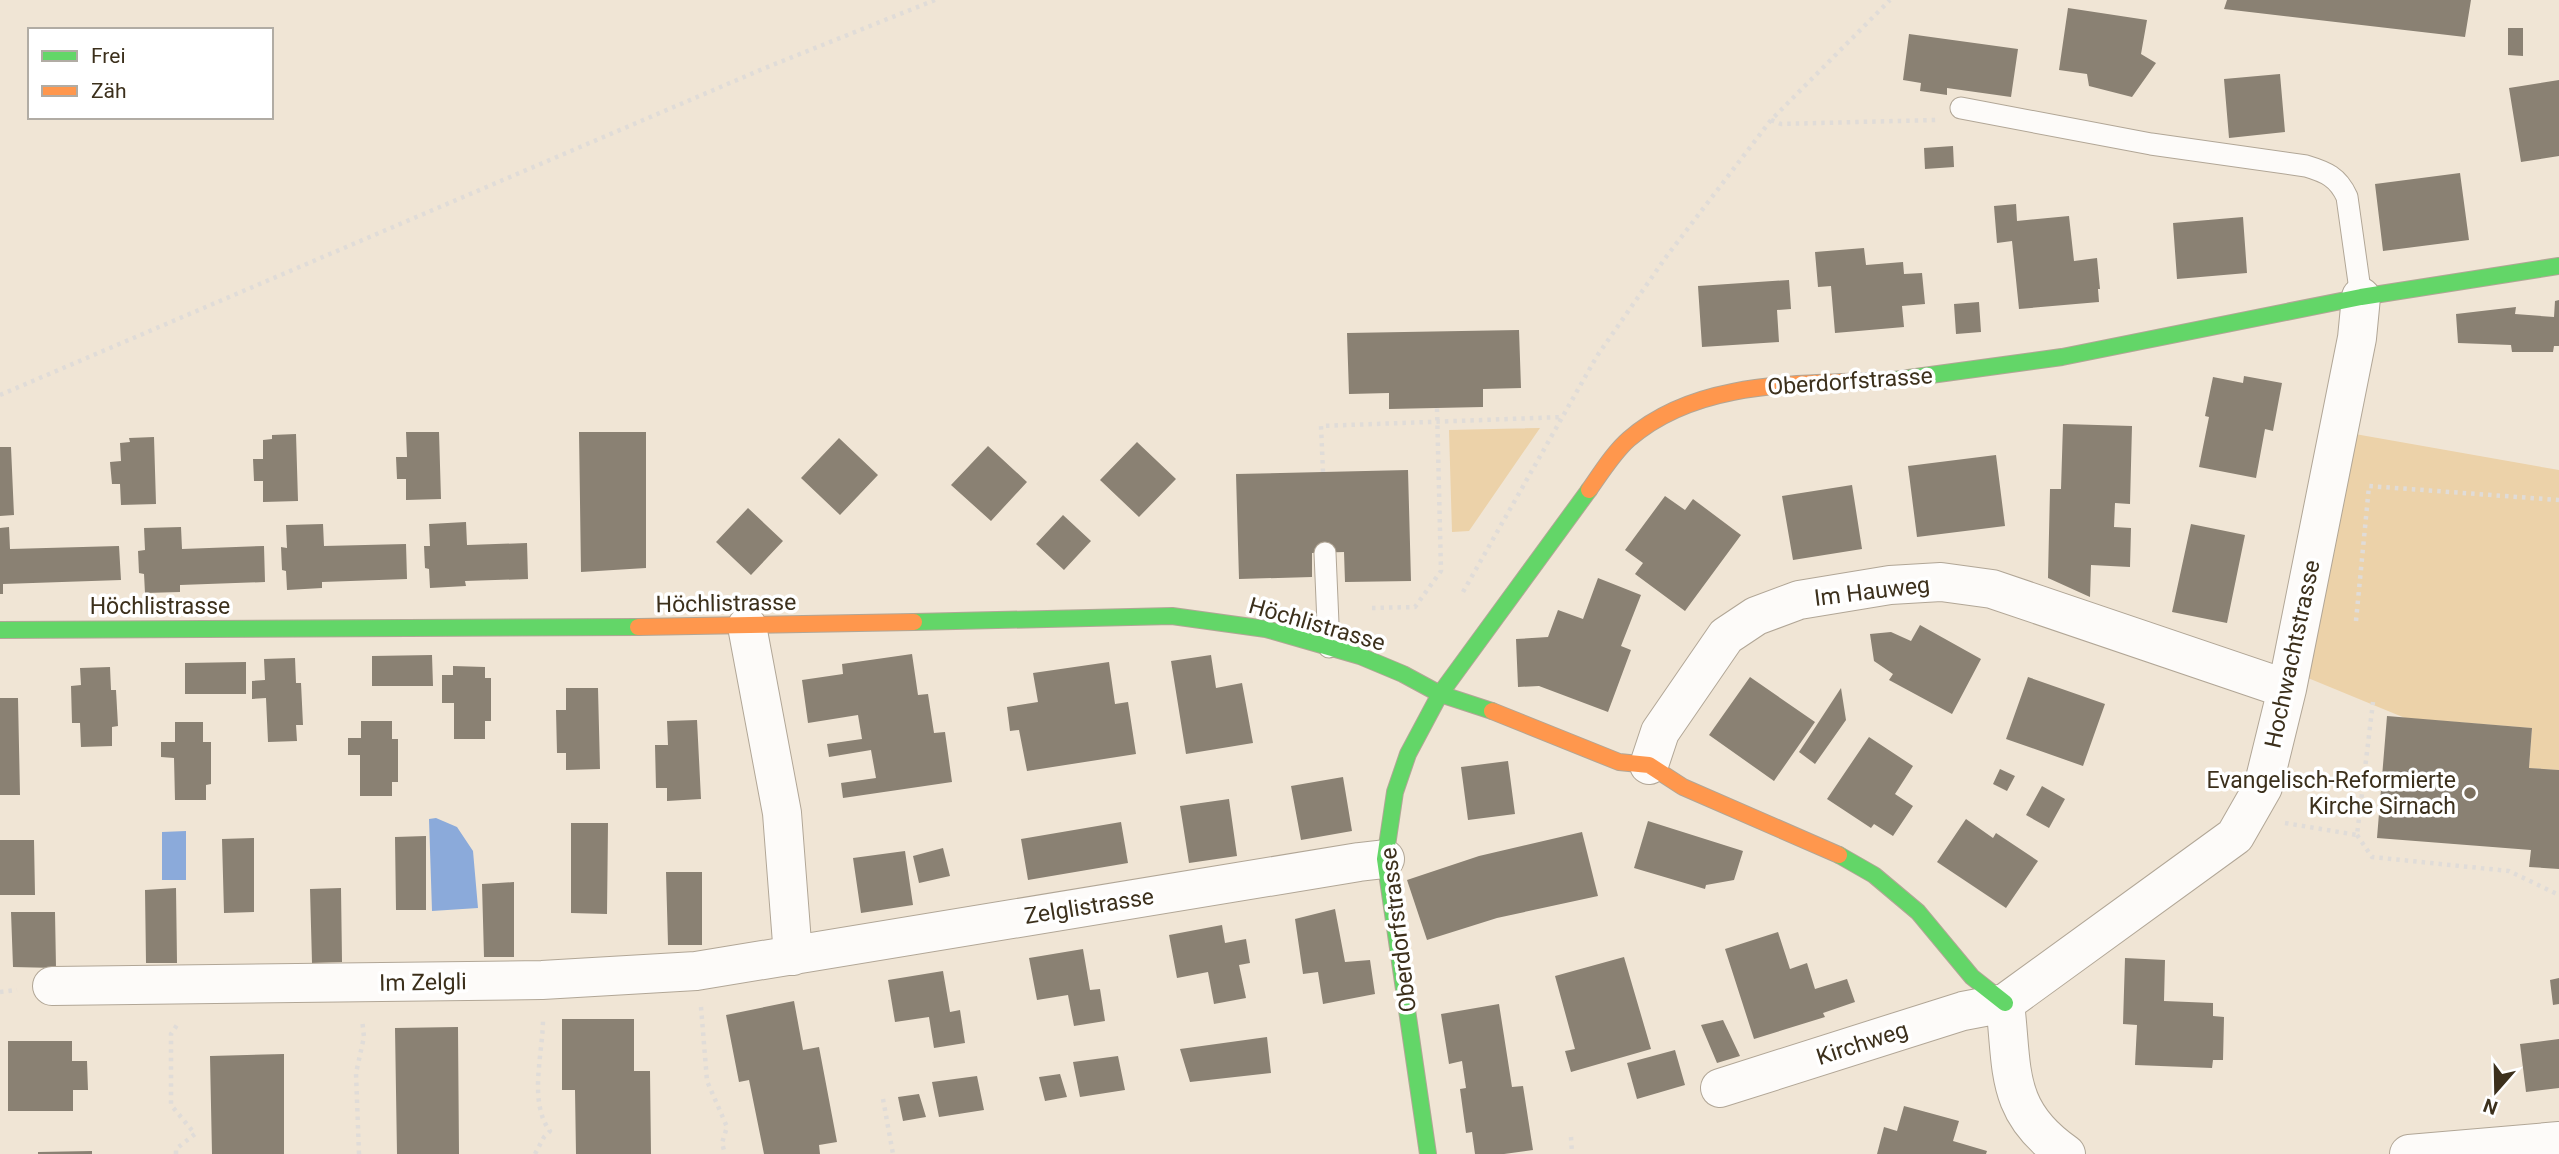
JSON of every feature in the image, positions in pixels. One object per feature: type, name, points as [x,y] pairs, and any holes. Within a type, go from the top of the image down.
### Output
[{"type":"street","points":[[2361,297],[2559,266]]},
{"type":"street","name":"Hochwachtstrasse","points":[[2005,1003],[2235,836],[2263,787],[2287,689],[2357,338],[2361,297]]},
{"type":"street","name":"Oberdorfstrasse","points":[[1428,1154],[1385,859],[1388,820],[1397,780],[1420,726],[1440,694],[1629,439],[1666,415],[1703,400],[1753,388],[1905,379],[2062,357],[2361,297]]},
{"type":"street","name":"Im Hauweg","points":[[1649,765],[1660,732],[1726,636],[1756,615],[1798,600],[1889,585],[1941,582],[1992,589],[2287,689]]},
{"type":"street","name":"Höchlistrasse","points":[[0,630],[747,626],[1172,617],[1266,629],[1329,647],[1360,656],[1403,674],[1440,694]]},
{"type":"street","points":[[747,626],[782,813],[793,956]]},
{"type":"street","points":[[1440,694],[1479,706],[1619,762],[1649,765],[1682,787],[1823,847],[1874,875],[1919,912],[1972,977],[2005,1003],[2013,1083],[2020,1103],[2029,1122],[2045,1140],[2066,1154]]},
{"type":"street","name":"Zelglistrasse","points":[[793,956],[1385,859]]},
{"type":"street","name":"Im Zelgli","points":[[52,986],[542,980],[696,971],[793,956]]},
{"type":"street","name":"Kirchweg","points":[[1720,1088],[1963,1011],[2005,1003]]},
{"type":"street","points":[[2409,1154],[2559,1141]]},
{"type":"lane","points":[[1961,108],[2151,144],[2306,166],[2329,173],[2340,183],[2347,197],[2361,297]]},
{"type":"lane","points":[[1325,553],[1329,647]]},
{"type":"path","points":[[0,395],[765,68],[935,0]]},
{"type":"path","points":[[1457,602],[1597,356],[1666,257],[1771,120],[1890,0]]},
{"type":"path","points":[[1771,120],[1782,124],[1950,119],[1961,108]]},
{"type":"path","points":[[1372,608],[1415,607],[1441,571],[1437,408]]},
{"type":"path","points":[[1323,472],[1321,426],[1563,416]]},
{"type":"path","points":[[2356,621],[2369,486],[2559,500]]},
{"type":"path","points":[[2373,702],[2357,835],[2372,858],[2509,871],[2559,895]]},
{"type":"path","points":[[2246,817],[2357,835]]},
{"type":"path","points":[[696,971],[707,1081],[727,1127],[722,1143],[725,1154]]},
{"type":"path","points":[[535,1154],[550,1131],[542,1121],[538,1074],[543,1029],[542,980]]},
{"type":"path","points":[[359,1154],[356,1073],[364,1037],[362,1013],[367,982]]},
{"type":"path","points":[[176,1154],[176,1149],[195,1134],[171,1105],[171,1034],[188,1008],[190,985]]},
{"type":"path","points":[[883,1099],[893,1154]]},
{"type":"path","points":[[1571,1137],[1572,1154]]},
{"type":"shaded area","points":[[1540,428],[1469,531],[1452,532],[1449,430]]},
{"type":"shaded area","points":[[2355,434],[2559,470],[2559,770],[2529,768],[2532,728],[2405,718],[2308,678]]},
{"type":"water","points":[[436,818],[457,827],[473,851],[478,908],[432,911],[429,819]]},
{"type":"water","points":[[186,831],[186,880],[162,880],[162,832]]},
{"type":"building","points":[[2227,0],[2471,0],[2465,37],[2224,9]]},
{"type":"building","points":[[2068,8],[2147,20],[2141,54],[2156,63],[2132,97],[2089,86],[2087,74],[2059,70]]},
{"type":"building","points":[[2508,28],[2523,28],[2523,56],[2508,55]]},
{"type":"building","points":[[1909,34],[2018,49],[2011,97],[1947,88],[1947,95],[1920,91],[1921,83],[1903,80]]},
{"type":"building","points":[[2280,74],[2285,132],[2229,138],[2224,79]]},
{"type":"building","points":[[2559,80],[2559,156],[2521,162],[2509,88]]},
{"type":"building","points":[[1953,146],[1954,167],[1925,169],[1924,148]]},
{"type":"building","points":[[2460,173],[2469,240],[2383,251],[2375,184]]},
{"type":"building","points":[[2016,204],[2017,221],[2069,216],[2074,261],[2097,258],[2099,302],[2019,309],[2012,241],[1997,243],[1994,206]]},
{"type":"building","points":[[2243,217],[2247,273],[2177,279],[2173,223]]},
{"type":"building","points":[[1864,248],[1866,265],[1903,262],[1904,274],[1922,273],[1925,304],[1902,306],[1904,327],[1835,333],[1831,286],[1818,287],[1815,252]]},
{"type":"building","points":[[1789,280],[1791,309],[1777,310],[1779,342],[1702,347],[1698,286]]},
{"type":"building","points":[[2559,300],[2559,346],[2554,346],[2553,352],[2512,352],[2511,345],[2458,343],[2456,314],[2516,307],[2515,314],[2554,317],[2555,301]]},
{"type":"building","points":[[1979,302],[1981,332],[1956,334],[1954,304]]},
{"type":"building","points":[[1519,330],[1521,388],[1483,389],[1483,407],[1389,409],[1389,393],[1349,394],[1347,333]]},
{"type":"building","points":[[2244,376],[2282,383],[2273,431],[2265,429],[2256,478],[2199,467],[2209,417],[2205,416],[2213,377],[2243,383]]},
{"type":"building","points":[[2063,424],[2132,426],[2130,504],[2115,503],[2114,527],[2131,528],[2130,567],[2091,565],[2090,597],[2048,578],[2050,489],[2061,489]]},
{"type":"building","points":[[406,432],[439,432],[441,499],[406,500],[406,479],[397,479],[396,457],[407,457]]},
{"type":"building","points":[[579,432],[646,432],[646,568],[581,572]]},
{"type":"building","points":[[296,434],[298,501],[263,502],[263,481],[254,481],[253,459],[263,459],[263,440],[272,439],[272,435]]},
{"type":"building","points":[[154,437],[156,504],[121,505],[120,484],[112,484],[110,462],[121,461],[120,443],[130,442],[129,438]]},
{"type":"building","points":[[839,438],[878,475],[840,515],[801,478]]},
{"type":"building","points":[[1137,442],[1176,479],[1139,517],[1100,480]]},
{"type":"building","points":[[988,446],[1027,482],[991,521],[951,485]]},
{"type":"building","points":[[0,447],[11,447],[14,515],[0,516]]},
{"type":"building","points":[[1996,455],[2005,526],[1917,537],[1908,466]]},
{"type":"building","points":[[1408,470],[1411,581],[1345,582],[1344,552],[1312,553],[1312,577],[1239,579],[1236,474]]},
{"type":"building","points":[[1852,485],[1862,549],[1793,560],[1782,496]]},
{"type":"building","points":[[1665,496],[1685,510],[1693,499],[1741,535],[1685,611],[1635,574],[1643,563],[1625,550]]},
{"type":"building","points":[[748,508],[783,541],[751,575],[716,542]]},
{"type":"building","points":[[1063,515],[1091,541],[1064,570],[1036,544]]},
{"type":"building","points":[[466,522],[467,545],[527,543],[528,579],[465,581],[466,586],[430,588],[429,569],[425,568],[424,546],[430,546],[429,524]]},
{"type":"building","points":[[323,524],[324,546],[406,544],[407,579],[322,582],[322,588],[287,590],[286,571],[282,570],[281,547],[287,548],[286,525]]},
{"type":"building","points":[[2191,524],[2245,535],[2227,623],[2172,612]]},
{"type":"building","points":[[9,527],[10,549],[119,546],[121,580],[3,584],[3,594],[0,594],[0,528]]},
{"type":"building","points":[[181,527],[182,549],[264,546],[265,582],[180,585],[180,592],[145,593],[144,574],[139,573],[138,551],[145,550],[144,528]]},
{"type":"building","points":[[1598,578],[1641,595],[1621,646],[1631,650],[1608,712],[1539,686],[1518,687],[1516,639],[1548,637],[1558,610],[1583,619]]},
{"type":"building","points":[[1920,625],[1981,659],[1952,714],[1889,680],[1893,674],[1874,661],[1870,634],[1891,632],[1911,641]]},
{"type":"building","points":[[912,654],[918,695],[928,694],[934,733],[945,732],[952,782],[843,798],[841,783],[876,778],[871,750],[829,757],[827,744],[862,739],[858,715],[808,723],[802,680],[843,674],[842,664]]},
{"type":"building","points":[[432,655],[433,686],[372,686],[372,656]]},
{"type":"building","points":[[1211,655],[1216,688],[1242,683],[1253,743],[1186,754],[1171,661]]},
{"type":"building","points":[[295,658],[296,683],[301,683],[303,725],[296,725],[297,741],[268,742],[266,698],[252,699],[252,681],[265,680],[264,659]]},
{"type":"building","points":[[246,662],[246,694],[185,694],[185,663]]},
{"type":"building","points":[[1109,662],[1115,704],[1128,702],[1136,754],[1027,771],[1019,730],[1010,731],[1007,707],[1038,702],[1033,673]]},
{"type":"building","points":[[453,666],[485,667],[485,678],[491,678],[491,721],[485,721],[485,739],[454,739],[454,703],[442,703],[442,675],[453,675]]},
{"type":"building","points":[[110,667],[111,690],[116,690],[118,726],[112,727],[112,746],[81,747],[80,723],[72,723],[71,686],[81,685],[80,668]]},
{"type":"building","points":[[1750,677],[1815,722],[1774,781],[1709,735]]},
{"type":"building","points":[[2028,677],[2105,704],[2083,766],[2006,739]]},
{"type":"building","points":[[566,688],[598,688],[600,769],[566,770],[566,753],[557,753],[556,710],[566,710]]},
{"type":"building","points":[[1841,688],[1846,720],[1815,764],[1799,752]]},
{"type":"building","points":[[0,698],[18,698],[20,795],[0,795]]},
{"type":"building","name":"Evangelisch-Reformierte Kirche Sirnach","points":[[2387,716],[2532,728],[2529,768],[2559,770],[2559,869],[2529,867],[2531,850],[2377,838]]},
{"type":"building","points":[[697,720],[701,799],[667,801],[667,788],[656,788],[655,745],[668,745],[667,721]]},
{"type":"building","points":[[361,721],[392,721],[392,739],[398,739],[398,782],[392,782],[392,796],[360,796],[360,755],[348,755],[348,738],[361,738]]},
{"type":"building","points":[[175,722],[203,722],[203,742],[211,742],[211,784],[206,785],[206,800],[175,800],[174,758],[161,757],[161,742],[175,742]]},
{"type":"building","points":[[1869,737],[1913,766],[1895,794],[1913,806],[1893,836],[1874,824],[1871,828],[1827,799]]},
{"type":"building","points":[[1508,761],[1515,814],[1468,820],[1461,767]]},
{"type":"building","points":[[2000,769],[2015,776],[2007,791],[1993,784]]},
{"type":"building","points":[[1343,777],[1352,831],[1301,840],[1291,786]]},
{"type":"building","points":[[2042,786],[2065,799],[2049,828],[2026,815]]},
{"type":"building","points":[[1229,799],[1237,856],[1189,863],[1180,806]]},
{"type":"building","points":[[1966,819],[1993,838],[1996,833],[2038,861],[2006,908],[1937,862]]},
{"type":"building","points":[[1648,821],[1743,851],[1734,880],[1706,885],[1705,889],[1634,868]]},
{"type":"building","points":[[1121,822],[1128,863],[1028,880],[1021,839]]},
{"type":"building","points":[[571,823],[608,823],[607,914],[571,913]]},
{"type":"building","points":[[1582,832],[1598,896],[1497,918],[1427,940],[1407,880],[1479,856]]},
{"type":"building","points":[[426,836],[426,910],[396,910],[395,837]]},
{"type":"building","points":[[254,838],[254,912],[224,913],[222,839]]},
{"type":"building","points":[[0,840],[34,840],[35,895],[0,895]]},
{"type":"building","points":[[943,848],[950,876],[919,883],[913,856]]},
{"type":"building","points":[[905,851],[913,905],[861,913],[853,858]]},
{"type":"building","points":[[666,872],[702,872],[702,945],[668,945]]},
{"type":"building","points":[[514,882],[514,957],[484,957],[482,884]]},
{"type":"building","points":[[176,888],[177,963],[146,963],[145,890]]},
{"type":"building","points":[[341,888],[342,962],[312,963],[310,889]]},
{"type":"building","points":[[1335,909],[1345,962],[1370,960],[1375,994],[1323,1004],[1318,972],[1303,974],[1295,919]]},
{"type":"building","points":[[11,912],[55,912],[56,968],[13,967]]},
{"type":"building","points":[[1222,925],[1225,943],[1246,939],[1250,963],[1239,965],[1246,998],[1214,1004],[1208,972],[1177,978],[1169,935]]},
{"type":"building","points":[[1778,932],[1790,969],[1807,963],[1815,989],[1847,979],[1855,1002],[1823,1013],[1825,1017],[1754,1039],[1725,949]]},
{"type":"building","points":[[1083,949],[1090,990],[1100,989],[1105,1021],[1074,1026],[1068,995],[1037,1000],[1029,958]]},
{"type":"building","points":[[1624,957],[1651,1049],[1571,1072],[1565,1051],[1575,1049],[1555,976]]},
{"type":"building","points":[[2125,958],[2165,960],[2164,1001],[2213,1003],[2213,1016],[2224,1017],[2223,1060],[2213,1060],[2212,1068],[2135,1065],[2137,1025],[2123,1024]]},
{"type":"building","points":[[943,971],[950,1012],[960,1010],[965,1043],[934,1048],[929,1017],[895,1022],[888,980]]},
{"type":"building","points":[[2559,978],[2559,1004],[2553,1005],[2550,980]]},
{"type":"building","points":[[794,1001],[803,1050],[819,1047],[837,1142],[819,1145],[820,1154],[764,1154],[749,1080],[739,1082],[726,1015]]},
{"type":"building","points":[[1499,1004],[1512,1087],[1523,1086],[1533,1150],[1475,1154],[1472,1132],[1466,1133],[1460,1089],[1466,1088],[1462,1061],[1449,1064],[1441,1014]]},
{"type":"building","points":[[562,1019],[634,1019],[634,1071],[650,1071],[651,1154],[576,1154],[575,1090],[562,1090]]},
{"type":"building","points":[[1723,1020],[1740,1056],[1717,1063],[1701,1025]]},
{"type":"building","points":[[458,1027],[459,1154],[397,1154],[395,1028]]},
{"type":"building","points":[[1267,1037],[1271,1073],[1190,1082],[1180,1049]]},
{"type":"building","points":[[2559,1039],[2559,1088],[2526,1092],[2520,1044]]},
{"type":"building","points":[[8,1041],[72,1041],[72,1061],[87,1061],[88,1090],[73,1090],[73,1111],[8,1111]]},
{"type":"building","points":[[1675,1050],[1685,1085],[1637,1099],[1627,1063]]},
{"type":"building","points":[[284,1054],[284,1154],[212,1154],[210,1056]]},
{"type":"building","points":[[1118,1056],[1125,1090],[1080,1097],[1073,1062]]},
{"type":"building","points":[[1060,1074],[1067,1097],[1045,1101],[1039,1077]]},
{"type":"building","points":[[977,1076],[984,1110],[939,1117],[932,1082]]},
{"type":"building","points":[[919,1094],[926,1117],[903,1121],[898,1097]]},
{"type":"building","points":[[1904,1106],[1959,1121],[1953,1141],[1987,1151],[1986,1154],[1877,1154],[1884,1127],[1897,1131]]},
{"type":"building","points":[[92,1151],[92,1154],[38,1154],[38,1152]]},
{"type":"traffic: fast","points":[[1894,380],[2062,357],[2361,297],[2559,266]]},
{"type":"traffic: fast","points":[[1428,1154],[1385,859],[1395,792],[1408,754],[1440,694],[1589,490]]},
{"type":"traffic: fast","points":[[914,622],[1172,616],[1266,629],[1360,656],[1403,674],[1440,694],[1492,711]]},
{"type":"traffic: fast","points":[[0,630],[638,627]]},
{"type":"traffic: fast","points":[[1839,855],[1874,875],[1918,912],[1972,977],[2005,1003]]},
{"type":"traffic: slow","points":[[1589,490],[1629,439],[1657,419],[1688,404],[1721,394],[1756,388],[1894,380]]},
{"type":"traffic: slow","points":[[638,627],[914,622]]},
{"type":"traffic: slow","points":[[1492,711],[1619,762],[1649,765],[1683,787],[1839,855]]},
{"type":"place","name":"Evangelisch-Reformierte Kirche Sirnach","points":[[2470,793]]}]
